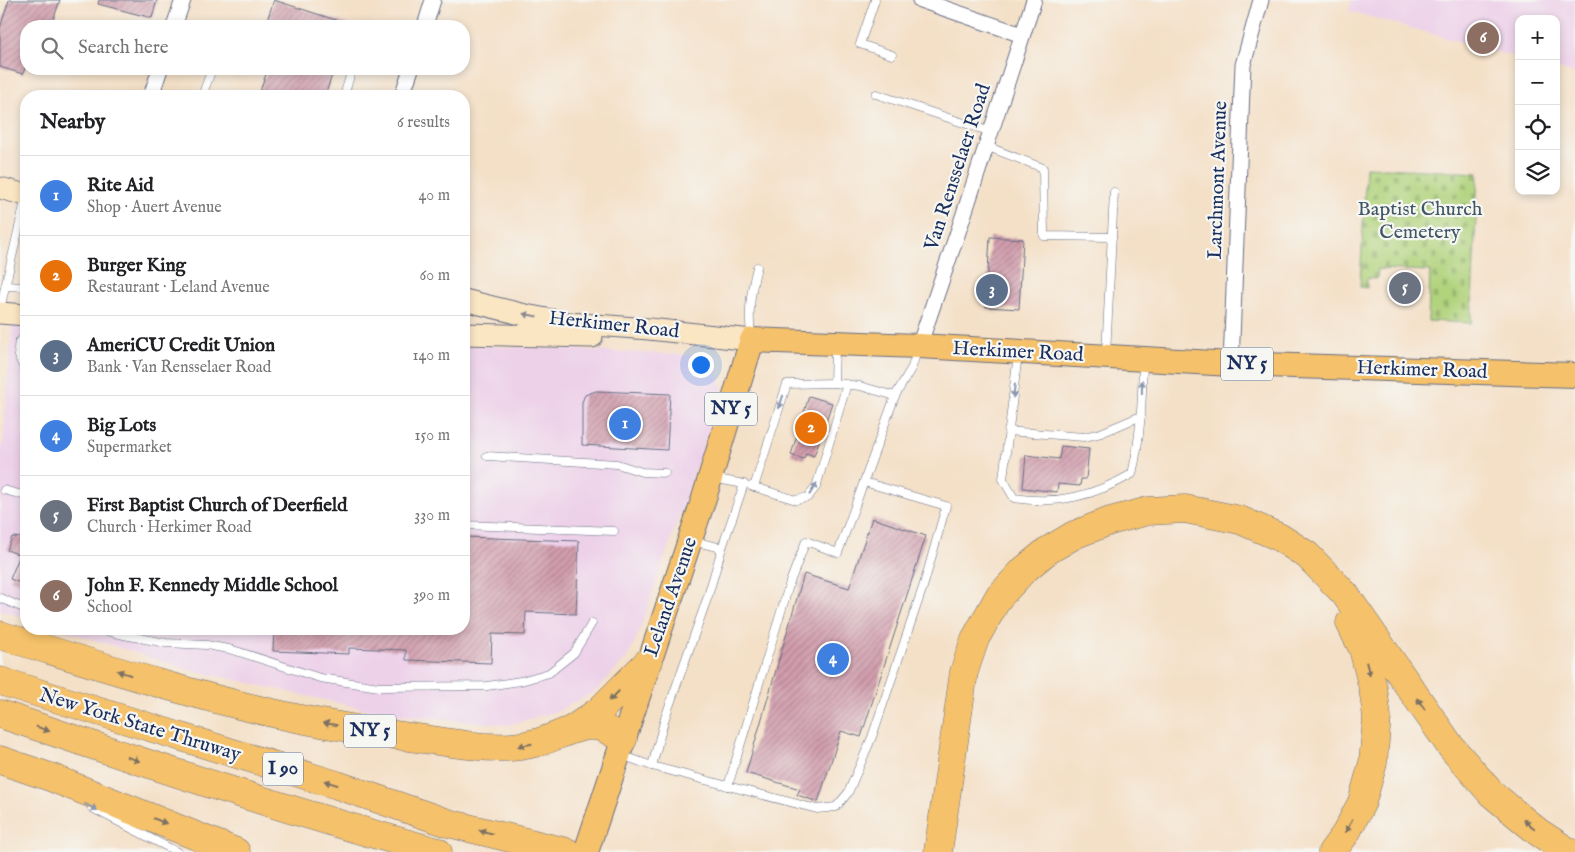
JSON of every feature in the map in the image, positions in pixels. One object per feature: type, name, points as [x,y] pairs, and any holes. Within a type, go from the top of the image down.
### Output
[{"type":"highway","points":[[938,852],[964,672],[975,639],[998,598],[1024,570],[1047,550],[1074,535],[1110,521],[1148,511],[1186,509],[1240,520],[1279,537],[1307,555],[1345,594],[1451,747],[1491,793],[1538,832],[1569,852]]},
{"type":"highway","points":[[949,852],[975,672],[990,631],[1010,600],[1038,570],[1062,552],[1109,532],[1144,523],[1162,522],[1204,523],[1239,532],[1270,546],[1300,566],[1327,589],[1346,615],[1363,649],[1374,688],[1377,717],[1373,763],[1362,802],[1346,833],[1332,852]]},
{"type":"highway","name":"NY 5","points":[[0,635],[180,689],[274,713],[378,733],[498,748],[537,743],[571,730],[598,712],[649,661]]},
{"type":"highway","name":"New York State Thruway","points":[[0,681],[337,785],[448,823],[567,852]]},
{"type":"highway","name":"New York State Thruway","points":[[0,714],[205,783],[371,834],[438,852]]},
{"type":"highway","points":[[571,730],[590,726],[600,727],[621,747]]},
{"type":"highway","points":[[0,761],[50,777],[236,852]]},
{"type":"highway","points":[[371,834],[420,852]]},
{"type":"main road","points":[[0,188],[20,193]]},
{"type":"main road","name":"Herkimer Road","points":[[470,301],[525,315],[569,323],[752,340],[919,346],[1231,364],[1575,375]]},
{"type":"main road","points":[[0,313],[20,315]]},
{"type":"main road","points":[[470,334],[752,340]]},
{"type":"main road","name":"Leland Avenue","points":[[586,852],[690,541],[752,340]]},
{"type":"street","points":[[176,20],[183,0]]},
{"type":"street","points":[[427,20],[433,0]]},
{"type":"street","points":[[920,0],[1022,35]]},
{"type":"street","name":"Van Rensselaer Road","points":[[919,346],[1034,0]]},
{"type":"street","name":"Larchmont Avenue","points":[[1231,364],[1242,64],[1257,1]]},
{"type":"street","points":[[156,90],[159,75]]},
{"type":"street","points":[[404,90],[409,75]]},
{"type":"lane","points":[[875,0],[860,44],[892,55]]},
{"type":"lane","points":[[204,90],[210,75]]},
{"type":"lane","points":[[346,90],[350,75]]},
{"type":"lane","points":[[876,94],[988,139],[1043,168],[1044,236],[1112,237]]},
{"type":"lane","points":[[1106,356],[1114,192]]},
{"type":"lane","points":[[0,309],[20,237]]},
{"type":"lane","points":[[752,340],[749,321],[751,290],[757,267]]},
{"type":"lane","points":[[5,286],[20,287]]},
{"type":"lane","points":[[20,341],[17,349],[20,360]]},
{"type":"lane","points":[[834,383],[835,343]]},
{"type":"lane","points":[[728,786],[790,582],[806,541],[838,553],[895,396],[912,367],[919,346]]},
{"type":"lane","points":[[1018,352],[1003,479],[1014,498],[1034,501],[1062,500],[1089,494],[1132,474],[1141,416],[1143,359]]},
{"type":"lane","points":[[754,487],[787,384],[847,384],[895,396]]},
{"type":"lane","points":[[710,478],[744,484],[796,500],[808,497],[816,487],[847,384]]},
{"type":"lane","points":[[1008,431],[1084,437],[1101,433],[1141,416]]},
{"type":"lane","points":[[487,456],[617,464],[642,472],[665,473]]},
{"type":"lane","points":[[621,747],[652,766],[817,809],[836,807],[848,793],[872,737],[924,584],[946,506],[864,482]]},
{"type":"lane","points":[[652,766],[665,718],[708,596],[744,484]]},
{"type":"lane","points":[[4,490],[20,494]]},
{"type":"lane","points":[[470,525],[614,531]]},
{"type":"lane","points":[[690,541],[722,548]]},
{"type":"lane","points":[[0,598],[20,606]]},
{"type":"lane","points":[[124,635],[233,650],[320,678],[379,686],[477,686],[521,681],[549,672],[574,653],[592,623]]},
{"type":"lane","points":[[0,761],[43,783]]},
{"type":"lane","points":[[85,804],[177,852]]},
{"type":"shaded area","points":[[1352,0],[1575,0],[1575,74],[1560,69],[1560,15],[1515,15],[1515,57],[1349,11]]},
{"type":"shaded area","points":[[12,324],[20,325],[20,616],[0,610],[0,449],[3,442]]},
{"type":"shaded area","points":[[470,345],[713,356],[723,389],[638,635],[627,658],[593,693],[558,711],[508,725],[382,713],[187,669],[79,635],[470,635]]},
{"type":"green space","name":"Baptist Church Cemetery","points":[[1366,167],[1478,173],[1471,323],[1428,321],[1430,271],[1378,269],[1377,279],[1367,278],[1367,288],[1360,287]]},
{"type":"building","points":[[9,0],[60,0],[53,20],[20,20],[20,73],[0,67],[0,28]]},
{"type":"building","points":[[99,0],[157,0],[152,18],[98,4]]},
{"type":"building","points":[[274,0],[336,20],[267,20]]},
{"type":"building","points":[[266,75],[332,75],[327,90],[260,90]]},
{"type":"building","points":[[990,237],[1023,239],[1019,309],[986,307]]},
{"type":"building","points":[[596,391],[670,394],[667,450],[582,445],[582,402],[585,395]]},
{"type":"building","points":[[809,396],[832,403],[814,456],[806,453],[804,459],[791,455]]},
{"type":"building","points":[[1061,446],[1089,449],[1086,479],[1081,479],[1080,486],[1058,484],[1057,492],[1023,488],[1026,455],[1059,459]]},
{"type":"building","points":[[872,518],[926,536],[861,737],[841,731],[818,802],[797,795],[800,789],[746,773],[804,574],[849,588]]},
{"type":"building","points":[[12,537],[20,538],[20,555],[7,550]]},
{"type":"building","points":[[470,537],[579,541],[576,614],[526,612],[525,635],[492,634],[491,663],[406,660],[406,650],[349,648],[349,654],[273,651],[274,635],[470,635]]},
{"type":"building","points":[[20,555],[20,583],[10,579]]},
{"type":"place","name":"John F. Kennedy Middle School","points":[[1483,38]]},
{"type":"place","name":"First Baptist Church of Deerfield","points":[[1405,288]]},
{"type":"place","name":"AmeriCU Credit Union","points":[[992,290]]},
{"type":"place","name":"Rite Aid","points":[[625,424]]},
{"type":"place","name":"Burger King","points":[[811,428]]},
{"type":"place","name":"Big Lots","points":[[833,659]]}]
